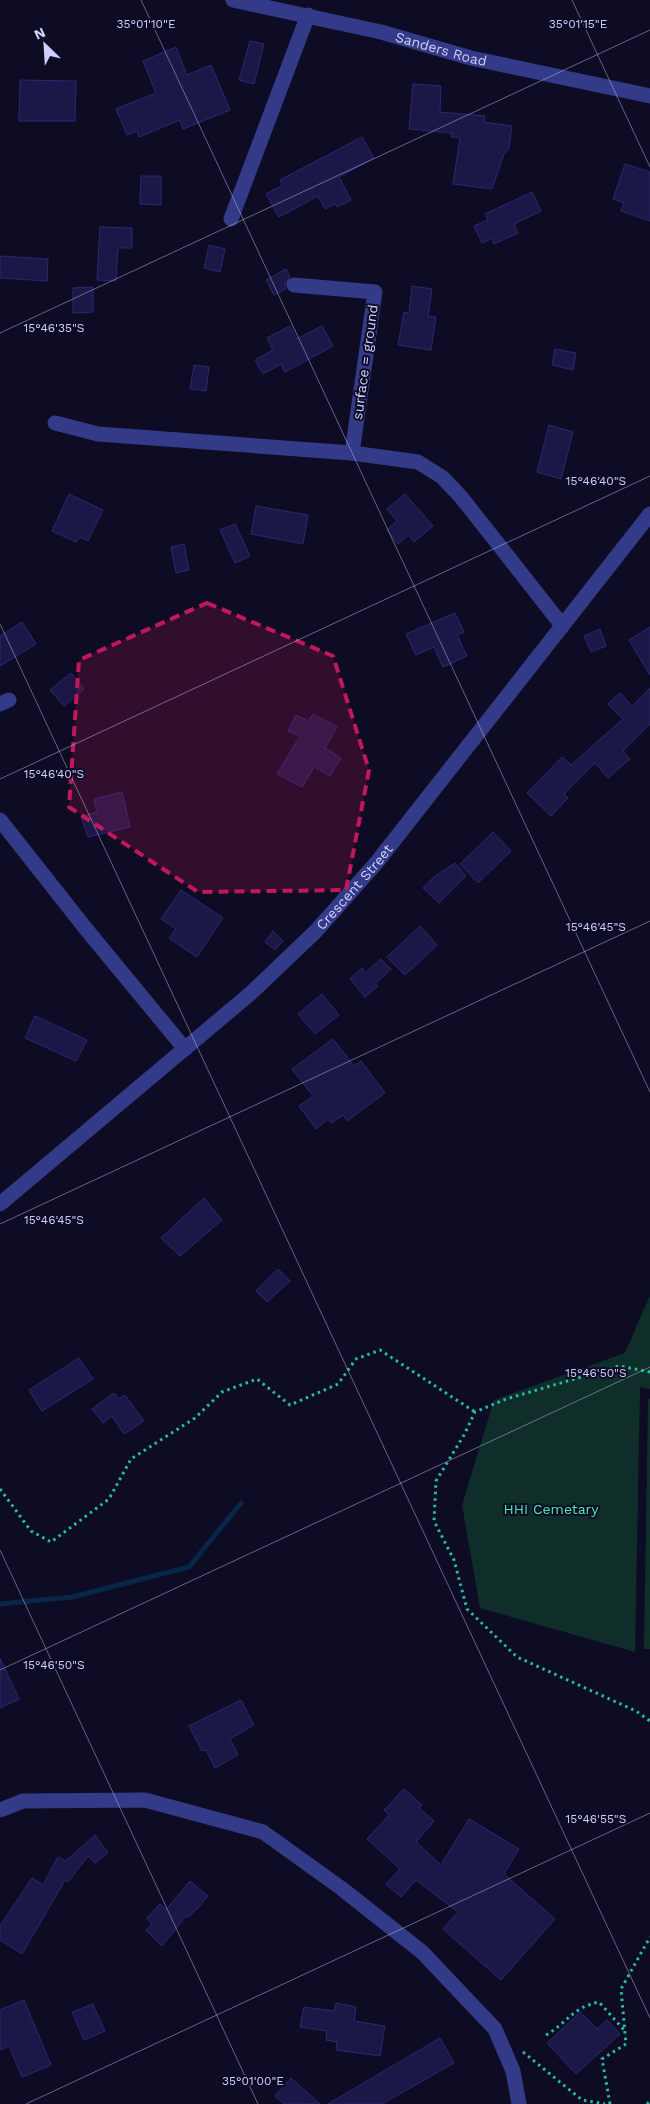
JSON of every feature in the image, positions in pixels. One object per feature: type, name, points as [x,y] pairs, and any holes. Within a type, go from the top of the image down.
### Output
[{"type":"street","name":"Sanders Road","points":[[233,0],[308,14],[381,32],[471,58],[650,96]]},
{"type":"street","points":[[231,219],[308,14]]},
{"type":"street","name":"surface = ground","points":[[294,286],[375,292],[352,453]]},
{"type":"street","points":[[55,423],[98,434],[352,453],[418,462],[442,477],[461,497],[561,624]]},
{"type":"street","name":"Crescent Street","points":[[0,1204],[251,993],[316,931],[377,862],[561,624],[650,514]]},
{"type":"street","points":[[0,820],[86,929],[185,1049]]},
{"type":"street","points":[[0,1810],[23,1801],[145,1800],[263,1832],[341,1888],[400,1934],[422,1952],[449,1980],[495,2029],[513,2071],[520,2104]]},
{"type":"path","points":[[0,1490],[31,1532],[51,1542],[109,1499],[131,1459],[195,1418],[222,1392],[257,1379],[290,1405],[338,1384],[356,1359],[380,1350],[474,1412]]},
{"type":"path","points":[[650,1372],[619,1366],[506,1399],[474,1412],[464,1435],[436,1481],[434,1521],[454,1560],[468,1609],[517,1657],[636,1711],[650,1722]]},
{"type":"path","points":[[610,2104],[602,2059],[626,2044],[621,1989],[650,1938]]},
{"type":"path","points":[[546,2035],[555,2030],[577,2008],[599,2002],[625,2031]]},
{"type":"path","points":[[518,2048],[582,2100],[604,2104]]},
{"type":"highlighted area","points":[[207,603],[333,656],[369,770],[346,890],[198,892],[69,807],[79,660]]},
{"type":"green space","name":"HHI Cemetary","points":[[650,1295],[650,1389],[640,1387],[635,1652],[480,1608],[462,1505],[494,1400],[625,1353]]},
{"type":"green space","points":[[648,1398],[650,1399],[650,1649],[644,1649]]},
{"type":"building","points":[[250,41],[264,44],[254,84],[239,80]]},
{"type":"building","points":[[176,47],[187,75],[211,65],[230,110],[183,129],[180,120],[139,137],[137,131],[127,135],[116,109],[156,93],[143,61]]},
{"type":"building","points":[[20,80],[76,81],[75,121],[19,121]]},
{"type":"building","points":[[413,84],[441,86],[440,112],[485,116],[484,122],[512,126],[509,149],[504,154],[492,189],[453,184],[460,138],[451,137],[452,133],[409,129]]},
{"type":"building","points":[[362,137],[374,158],[339,177],[351,200],[337,207],[335,204],[325,209],[318,196],[279,217],[266,194],[283,185],[280,180]]},
{"type":"building","points":[[625,164],[650,172],[650,221],[621,211],[624,203],[613,199]]},
{"type":"building","points":[[141,176],[161,176],[161,205],[140,204]]},
{"type":"building","points":[[532,192],[541,211],[514,224],[518,233],[494,244],[492,238],[482,243],[474,226],[488,220],[485,214]]},
{"type":"building","points":[[100,227],[132,228],[132,248],[118,248],[116,281],[97,280]]},
{"type":"building","points":[[209,245],[225,249],[220,272],[204,268]]},
{"type":"building","points":[[0,256],[48,259],[47,281],[0,278]]},
{"type":"building","points":[[286,269],[290,277],[285,284],[286,289],[274,295],[266,280]]},
{"type":"building","points":[[412,286],[432,289],[428,316],[436,317],[431,350],[398,345],[404,312],[409,313]]},
{"type":"building","points":[[93,287],[93,312],[73,313],[73,288]]},
{"type":"building","points":[[290,326],[297,339],[322,326],[333,346],[285,372],[281,364],[263,374],[255,360],[273,350],[267,338]]},
{"type":"building","points":[[555,349],[576,353],[573,370],[552,365]]},
{"type":"building","points":[[194,365],[209,367],[206,391],[190,389]]},
{"type":"building","points":[[549,425],[573,432],[561,479],[537,472]]},
{"type":"building","points":[[69,494],[103,510],[88,541],[80,537],[76,542],[52,531]]},
{"type":"building","points":[[405,494],[433,526],[414,542],[408,535],[398,544],[387,530],[397,521],[387,509]]},
{"type":"building","points":[[256,506],[308,515],[303,544],[251,534]]},
{"type":"building","points":[[235,524],[250,556],[235,563],[220,530]]},
{"type":"building","points":[[184,544],[189,570],[176,573],[171,547]]},
{"type":"building","points":[[455,613],[464,632],[457,635],[467,656],[443,667],[434,647],[416,655],[406,634]]},
{"type":"building","points":[[22,622],[36,644],[0,666],[0,636]]},
{"type":"building","points":[[650,627],[650,675],[629,640]]},
{"type":"building","points":[[600,629],[606,646],[591,652],[584,636]]},
{"type":"building","points":[[71,673],[84,689],[64,706],[50,690]]},
{"type":"building","points":[[650,688],[650,724],[623,751],[630,759],[608,778],[595,763],[564,794],[568,798],[551,816],[527,793],[562,757],[571,765],[623,719],[608,704],[620,693],[632,706]]},
{"type":"building","points":[[313,714],[337,727],[325,748],[341,758],[330,776],[314,767],[302,787],[277,774],[300,736],[288,731],[296,715],[308,721]]},
{"type":"building","points":[[122,792],[130,827],[88,837],[81,817],[97,812],[94,799]]},
{"type":"building","points":[[493,832],[511,851],[478,883],[460,864]]},
{"type":"building","points":[[455,863],[466,876],[439,903],[423,888],[435,876]]},
{"type":"building","points":[[181,890],[223,918],[197,957],[169,938],[176,929],[161,919]]},
{"type":"building","points":[[420,926],[437,945],[405,975],[387,957]]},
{"type":"building","points":[[273,931],[283,941],[275,950],[265,942]]},
{"type":"building","points":[[381,959],[391,969],[375,984],[378,986],[365,997],[350,979],[362,968],[365,973]]},
{"type":"building","points":[[322,994],[339,1015],[315,1034],[298,1014]]},
{"type":"building","points":[[35,1016],[87,1040],[76,1061],[25,1038]]},
{"type":"building","points":[[333,1039],[354,1066],[361,1061],[385,1093],[347,1121],[343,1115],[331,1123],[328,1119],[316,1129],[299,1106],[313,1096],[292,1069]]},
{"type":"building","points":[[204,1198],[222,1220],[180,1256],[161,1238]]},
{"type":"building","points":[[278,1269],[290,1281],[267,1302],[256,1291]]},
{"type":"building","points":[[79,1358],[93,1379],[42,1411],[29,1390]]},
{"type":"building","points":[[114,1393],[119,1399],[125,1395],[144,1421],[124,1434],[112,1416],[103,1423],[92,1409]]},
{"type":"building","points":[[0,1658],[19,1699],[0,1708]]},
{"type":"building","points":[[241,1700],[254,1725],[230,1739],[238,1755],[215,1768],[206,1750],[202,1751],[189,1726]]},
{"type":"building","points":[[404,1789],[422,1805],[419,1808],[434,1821],[416,1842],[441,1865],[469,1819],[519,1849],[504,1874],[555,1919],[501,1980],[443,1929],[458,1912],[416,1880],[401,1897],[386,1884],[400,1869],[367,1839],[389,1815],[384,1810]]},
{"type":"building","points":[[95,1835],[108,1853],[95,1863],[88,1856],[68,1882],[65,1880],[22,1954],[0,1940],[0,1926],[32,1878],[43,1885],[58,1857],[66,1861]]},
{"type":"building","points":[[190,1881],[208,1896],[198,1908],[188,1917],[186,1916],[162,1946],[146,1930],[152,1924],[147,1918],[160,1904],[166,1910]]},
{"type":"building","points":[[24,2000],[51,2065],[22,2077],[9,2046],[0,2050],[0,2010]]},
{"type":"building","points":[[336,2003],[356,2007],[354,2021],[385,2026],[380,2056],[336,2050],[337,2042],[326,2040],[327,2031],[300,2027],[304,2007],[334,2011]]},
{"type":"building","points":[[93,2004],[105,2031],[84,2040],[72,2012]]},
{"type":"building","points":[[580,2012],[597,2029],[607,2020],[620,2034],[576,2074],[547,2043]]},
{"type":"building","points":[[440,2038],[454,2063],[382,2104],[328,2104]]},
{"type":"building","points":[[291,2078],[320,2104],[284,2104],[275,2096]]},
{"type":"waterway","points":[[0,1604],[72,1597],[189,1567],[241,1503]]}]
